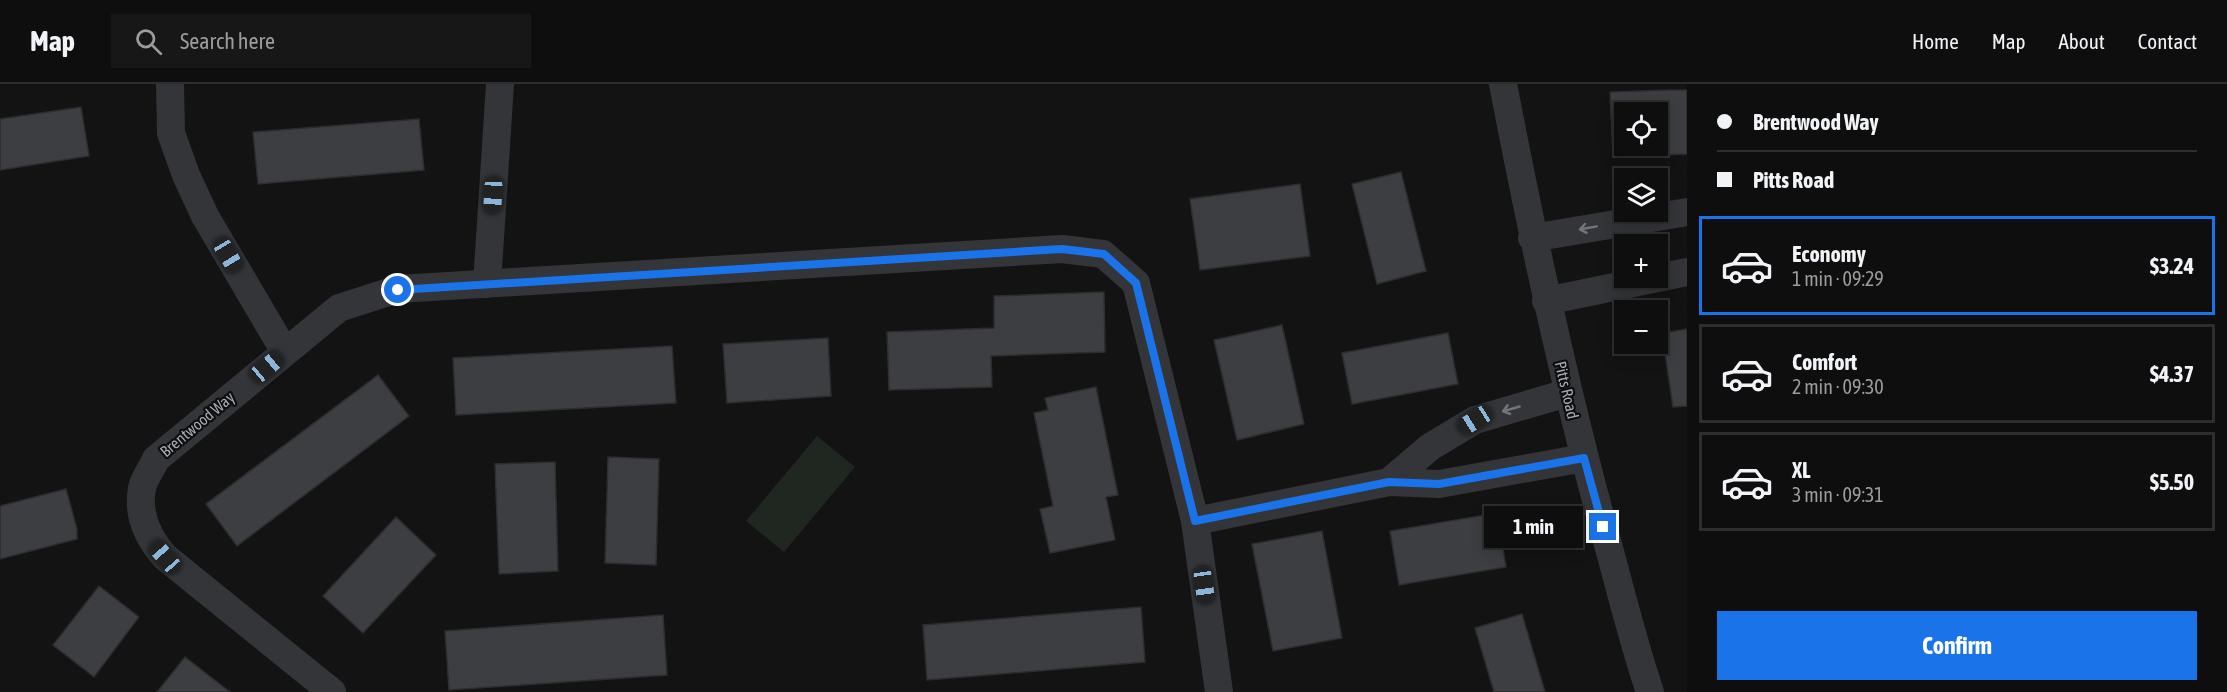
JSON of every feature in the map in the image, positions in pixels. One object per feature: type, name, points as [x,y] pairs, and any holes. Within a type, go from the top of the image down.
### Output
[{"type":"street","points":[[170,84],[171,133],[186,175],[205,216],[285,352]]},
{"type":"street","points":[[487,284],[500,84]]},
{"type":"street","name":"Pitts Road","points":[[1503,84],[1532,238],[1567,393],[1650,692]]},
{"type":"street","points":[[1532,238],[1687,212]]},
{"type":"street","name":"Brentwood Way","points":[[332,692],[165,557],[152,543],[142,520],[142,488],[156,459],[339,308],[398,290],[1062,249],[1104,254],[1136,283],[1195,521],[1219,692]]},
{"type":"street","points":[[1546,301],[1687,272]]},
{"type":"street","points":[[1389,482],[1430,447],[1475,420],[1567,393]]},
{"type":"street","points":[[1195,521],[1389,482],[1439,484],[1584,458]]},
{"type":"shaded area","points":[[817,436],[855,467],[784,552],[746,521]]},
{"type":"building","points":[[1687,90],[1687,154],[1668,155],[1668,102],[1614,102],[1614,156],[1638,156],[1613,157],[1610,92]]},
{"type":"building","points":[[81,107],[89,156],[0,170],[0,119]]},
{"type":"building","points":[[419,119],[424,170],[258,184],[253,132]]},
{"type":"building","points":[[1401,172],[1426,271],[1377,284],[1352,184]]},
{"type":"building","points":[[1300,184],[1310,256],[1200,270],[1190,199]]},
{"type":"building","points":[[1104,292],[1105,352],[991,356],[992,387],[889,390],[887,332],[994,328],[994,296]]},
{"type":"building","points":[[1282,325],[1304,424],[1237,440],[1214,340]]},
{"type":"building","points":[[1687,329],[1687,406],[1673,407],[1665,354],[1668,354],[1668,332]]},
{"type":"building","points":[[1448,333],[1458,384],[1352,404],[1342,353]]},
{"type":"building","points":[[828,338],[831,396],[727,403],[723,344]]},
{"type":"building","points":[[672,346],[676,403],[456,415],[453,358]]},
{"type":"building","points":[[378,375],[409,416],[237,546],[206,504]]},
{"type":"building","points":[[1096,387],[1118,495],[1106,497],[1115,540],[1050,553],[1040,509],[1053,506],[1034,413],[1048,410],[1045,398]]},
{"type":"building","points":[[608,457],[659,459],[656,565],[605,563]]},
{"type":"building","points":[[555,462],[558,571],[499,574],[495,464]]},
{"type":"building","points":[[66,489],[77,529],[77,539],[0,559],[0,506]]},
{"type":"building","points":[[1497,513],[1506,567],[1399,585],[1390,531]]},
{"type":"building","points":[[396,517],[436,555],[363,633],[323,596]]},
{"type":"building","points":[[1322,531],[1342,638],[1273,651],[1252,544]]},
{"type":"building","points":[[99,586],[139,617],[94,677],[53,645]]},
{"type":"building","points":[[1141,607],[1145,662],[927,680],[923,625]]},
{"type":"building","points":[[1522,614],[1545,692],[1494,692],[1475,628]]},
{"type":"building","points":[[663,615],[667,675],[449,690],[445,631]]},
{"type":"building","points":[[185,657],[230,692],[157,692]]},
{"type":"route","points":[[398,290],[1062,249],[1104,254],[1136,283],[1195,521],[1389,482],[1439,484],[1584,458],[1603,527]]}]
